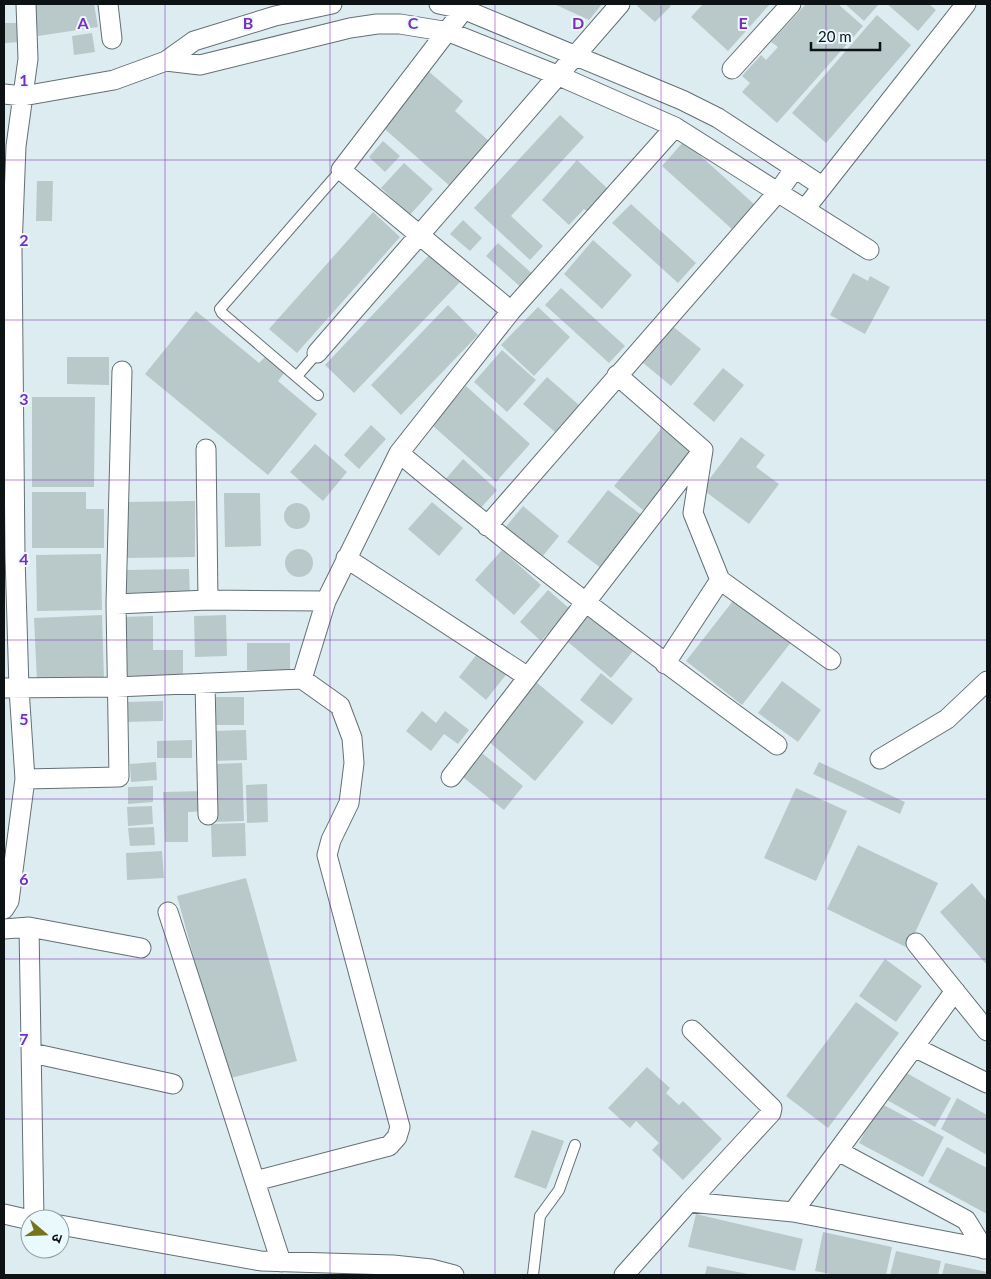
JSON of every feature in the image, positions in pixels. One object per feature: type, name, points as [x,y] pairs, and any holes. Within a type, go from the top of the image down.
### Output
[{"type":"street","points":[[4,909],[9,901],[25,779],[11,689],[9,557],[12,249],[16,146],[28,59],[26,4]]},
{"type":"street","points":[[108,4],[112,39]]},
{"type":"street","points":[[4,94],[23,96],[93,85],[166,61],[194,41],[275,16],[332,4]]},
{"type":"street","points":[[439,4],[466,7],[682,100],[718,118],[822,186]]},
{"type":"street","points":[[317,353],[620,4]]},
{"type":"street","points":[[732,69],[791,4]]},
{"type":"street","points":[[805,209],[966,4]]},
{"type":"street","points":[[466,7],[341,170],[511,311]]},
{"type":"street","points":[[166,61],[200,65],[350,28],[377,24],[400,24],[448,32],[557,75],[675,127],[869,250]]},
{"type":"street","points":[[302,679],[326,602],[398,453],[511,311],[675,127]]},
{"type":"street","points":[[487,526],[778,192],[795,168]]},
{"type":"street","points":[[25,779],[119,778],[116,604],[122,371]]},
{"type":"street","points":[[617,375],[703,450]]},
{"type":"street","points":[[206,449],[208,600]]},
{"type":"street","points":[[703,450],[694,513],[720,580],[831,660]]},
{"type":"street","points":[[451,777],[703,450]]},
{"type":"street","points":[[398,453],[487,526],[665,664],[777,745]]},
{"type":"street","points":[[346,558],[528,676]]},
{"type":"street","points":[[665,664],[720,580]]},
{"type":"street","points":[[116,604],[208,600],[326,602]]},
{"type":"street","points":[[11,689],[116,687],[302,679],[340,706],[352,738],[354,763],[349,803],[331,840],[327,855],[400,1128],[397,1137],[390,1146],[255,1181]]},
{"type":"street","points":[[880,759],[946,719],[987,681]]},
{"type":"street","points":[[204,683],[208,815]]},
{"type":"street","points":[[168,912],[279,1255]]},
{"type":"street","points":[[4,929],[29,927],[141,948]]},
{"type":"street","points":[[29,927],[34,1209]]},
{"type":"street","points":[[916,943],[987,1031]]},
{"type":"street","points":[[793,1212],[955,991]]},
{"type":"street","points":[[624,1275],[771,1113],[772,1108],[692,1030]]},
{"type":"street","points":[[914,1047],[987,1083]]},
{"type":"street","points":[[32,1053],[173,1084]]},
{"type":"street","points":[[838,1151],[966,1220],[986,1249]]},
{"type":"street","points":[[689,1202],[793,1212],[986,1249]]},
{"type":"street","points":[[4,1214],[20,1218]]},
{"type":"street","points":[[70,1227],[211,1251],[256,1265],[279,1255],[431,1269],[454,1275]]},
{"type":"lane","points":[[318,395],[222,313],[220,309],[341,170]]},
{"type":"lane","points":[[297,376],[317,353]]},
{"type":"lane","points":[[534,1275],[540,1216],[559,1190],[575,1145]]},
{"type":"building","points":[[33,4],[94,4],[98,27],[38,36]]},
{"type":"building","points":[[554,4],[602,4],[589,20]]},
{"type":"building","points":[[639,4],[668,4],[671,6],[655,22],[637,6]]},
{"type":"building","points":[[703,4],[770,4],[728,51],[691,17]]},
{"type":"building","points":[[806,4],[838,4],[863,26],[777,123],[742,92],[750,83],[742,76],[761,55],[766,60],[778,47],[771,42]]},
{"type":"building","points":[[845,4],[879,4],[864,21]]},
{"type":"building","points":[[887,4],[929,4],[936,10],[918,31]]},
{"type":"building","points":[[877,15],[911,45],[826,143],[792,113]]},
{"type":"building","points":[[4,23],[20,23],[21,42],[4,43]]},
{"type":"building","points":[[92,33],[95,52],[74,55],[72,36]]},
{"type":"building","points":[[427,70],[463,101],[455,111],[489,141],[450,186],[380,125]]},
{"type":"building","points":[[560,115],[584,137],[511,216],[543,246],[530,260],[474,208]]},
{"type":"building","points":[[383,141],[400,156],[385,172],[369,157]]},
{"type":"building","points":[[684,141],[755,205],[733,230],[662,166]]},
{"type":"building","points":[[577,160],[608,189],[588,212],[584,209],[569,225],[542,200]]},
{"type":"building","points":[[404,163],[433,189],[410,215],[381,188]]},
{"type":"building","points":[[37,181],[53,181],[52,221],[36,221]]},
{"type":"building","points":[[631,204],[696,263],[678,283],[612,223]]},
{"type":"building","points":[[373,212],[400,237],[297,353],[269,329]]},
{"type":"building","points":[[463,220],[482,238],[470,251],[450,234]]},
{"type":"building","points":[[593,240],[632,275],[602,309],[564,274]]},
{"type":"building","points":[[498,243],[536,277],[524,290],[486,256]]},
{"type":"building","points":[[433,251],[462,280],[354,393],[325,365]]},
{"type":"building","points":[[853,273],[868,281],[870,276],[890,287],[865,334],[830,315]]},
{"type":"building","points":[[561,288],[625,346],[609,363],[545,305]]},
{"type":"building","points":[[448,305],[478,335],[401,415],[371,385]]},
{"type":"building","points":[[538,307],[570,337],[534,376],[501,345]]},
{"type":"building","points":[[196,311],[259,363],[266,356],[285,372],[278,381],[317,414],[268,475],[145,374]]},
{"type":"building","points":[[671,325],[701,349],[671,386],[642,362]]},
{"type":"building","points":[[502,350],[536,380],[507,412],[474,382]]},
{"type":"building","points":[[67,357],[109,357],[109,385],[67,384]]},
{"type":"building","points":[[723,368],[744,385],[714,422],[693,404]]},
{"type":"building","points":[[547,377],[579,405],[555,432],[523,404]]},
{"type":"building","points":[[466,386],[530,444],[496,482],[432,425]]},
{"type":"building","points":[[32,397],[95,397],[94,487],[32,487]]},
{"type":"building","points":[[665,424],[694,449],[643,510],[614,486]]},
{"type":"building","points":[[371,425],[386,439],[359,469],[344,455]]},
{"type":"building","points":[[741,437],[765,455],[756,467],[779,484],[749,524],[702,489]]},
{"type":"building","points":[[315,444],[347,472],[323,501],[290,472]]},
{"type":"building","points":[[463,459],[497,490],[478,511],[444,481]]},
{"type":"building","points":[[608,490],[643,516],[602,569],[567,542]]},
{"type":"building","points":[[32,492],[86,492],[86,509],[104,509],[104,548],[32,548]]},
{"type":"building","points":[[224,493],[260,493],[261,546],[225,547]]},
{"type":"building","points":[[195,501],[195,557],[125,558],[125,502]]},
{"type":"building","points":[[432,502],[463,528],[439,556],[408,529]]},
{"type":"building","points":[[297,503],[306,507],[310,516],[306,525],[297,529],[288,525],[284,516],[288,507]]},
{"type":"building","points":[[523,506],[559,536],[542,557],[505,528]]},
{"type":"building","points":[[299,549],[309,553],[313,563],[309,573],[299,577],[289,573],[285,563],[289,553]]},
{"type":"building","points":[[502,550],[541,585],[514,615],[475,580]]},
{"type":"building","points":[[101,554],[102,610],[37,611],[36,555]]},
{"type":"building","points":[[189,569],[190,598],[125,600],[125,570]]},
{"type":"building","points":[[548,590],[570,609],[541,641],[520,622]]},
{"type":"building","points":[[736,597],[792,641],[742,705],[686,661]]},
{"type":"building","points":[[584,611],[633,651],[611,678],[562,637]]},
{"type":"building","points":[[102,615],[104,679],[37,682],[34,618]]},
{"type":"building","points":[[226,615],[227,656],[195,657],[194,616]]},
{"type":"building","points":[[153,616],[153,650],[183,650],[183,676],[121,677],[121,617]]},
{"type":"building","points":[[247,643],[290,643],[290,670],[247,670]]},
{"type":"building","points":[[481,649],[509,671],[486,700],[459,677]]},
{"type":"building","points":[[601,673],[633,699],[612,725],[580,700]]},
{"type":"building","points":[[782,681],[821,710],[798,742],[758,713]]},
{"type":"building","points":[[536,682],[584,722],[535,781],[488,741]]},
{"type":"building","points":[[210,697],[244,697],[244,725],[210,725]]},
{"type":"building","points":[[163,701],[163,721],[125,722],[125,702]]},
{"type":"building","points":[[422,711],[436,723],[445,711],[469,730],[458,744],[444,734],[431,751],[406,731]]},
{"type":"building","points":[[246,730],[247,760],[212,761],[211,731]]},
{"type":"building","points":[[192,740],[192,758],[157,758],[157,741]]},
{"type":"building","points":[[478,750],[523,786],[504,810],[459,774]]},
{"type":"building","points":[[156,762],[157,780],[131,782],[130,764]]},
{"type":"building","points":[[819,762],[905,802],[900,814],[813,774]]},
{"type":"building","points":[[242,763],[244,821],[215,822],[213,764]]},
{"type":"building","points":[[267,784],[268,822],[247,823],[246,785]]},
{"type":"building","points":[[153,786],[153,802],[128,804],[128,787]]},
{"type":"building","points":[[796,788],[847,811],[816,881],[764,858]]},
{"type":"building","points":[[205,791],[205,811],[188,812],[188,842],[165,842],[163,792]]},
{"type":"building","points":[[152,806],[153,824],[128,826],[127,807]]},
{"type":"building","points":[[245,823],[246,856],[212,857],[211,824]]},
{"type":"building","points":[[154,827],[155,845],[130,846],[128,828]]},
{"type":"building","points":[[858,845],[938,883],[908,948],[827,909]]},
{"type":"building","points":[[162,851],[164,878],[127,880],[126,853]]},
{"type":"building","points":[[246,878],[297,1061],[227,1079],[177,896]]},
{"type":"building","points":[[972,883],[987,901],[987,965],[940,912]]},
{"type":"building","points":[[885,959],[922,986],[896,1022],[859,996]]},
{"type":"building","points":[[856,1002],[899,1033],[828,1128],[786,1096]]},
{"type":"building","points":[[647,1067],[670,1088],[666,1093],[679,1105],[683,1101],[722,1139],[683,1180],[652,1150],[659,1143],[636,1121],[630,1128],[608,1108]]},
{"type":"building","points":[[903,1071],[951,1098],[935,1127],[887,1100]]},
{"type":"building","points":[[957,1098],[987,1115],[987,1155],[941,1129]]},
{"type":"building","points":[[880,1103],[944,1137],[923,1177],[859,1143]]},
{"type":"building","points":[[532,1130],[564,1141],[546,1189],[514,1177]]},
{"type":"building","points":[[947,1147],[987,1168],[987,1214],[928,1182]]},
{"type":"building","points":[[696,1214],[803,1239],[795,1271],[688,1247]]},
{"type":"building","points":[[823,1232],[892,1247],[886,1275],[836,1275],[815,1271]]},
{"type":"building","points":[[896,1251],[941,1261],[938,1275],[890,1275]]},
{"type":"building","points":[[945,1263],[987,1272],[987,1275],[942,1275]]},
{"type":"building","points":[[707,1266],[748,1274],[705,1275]]}]
